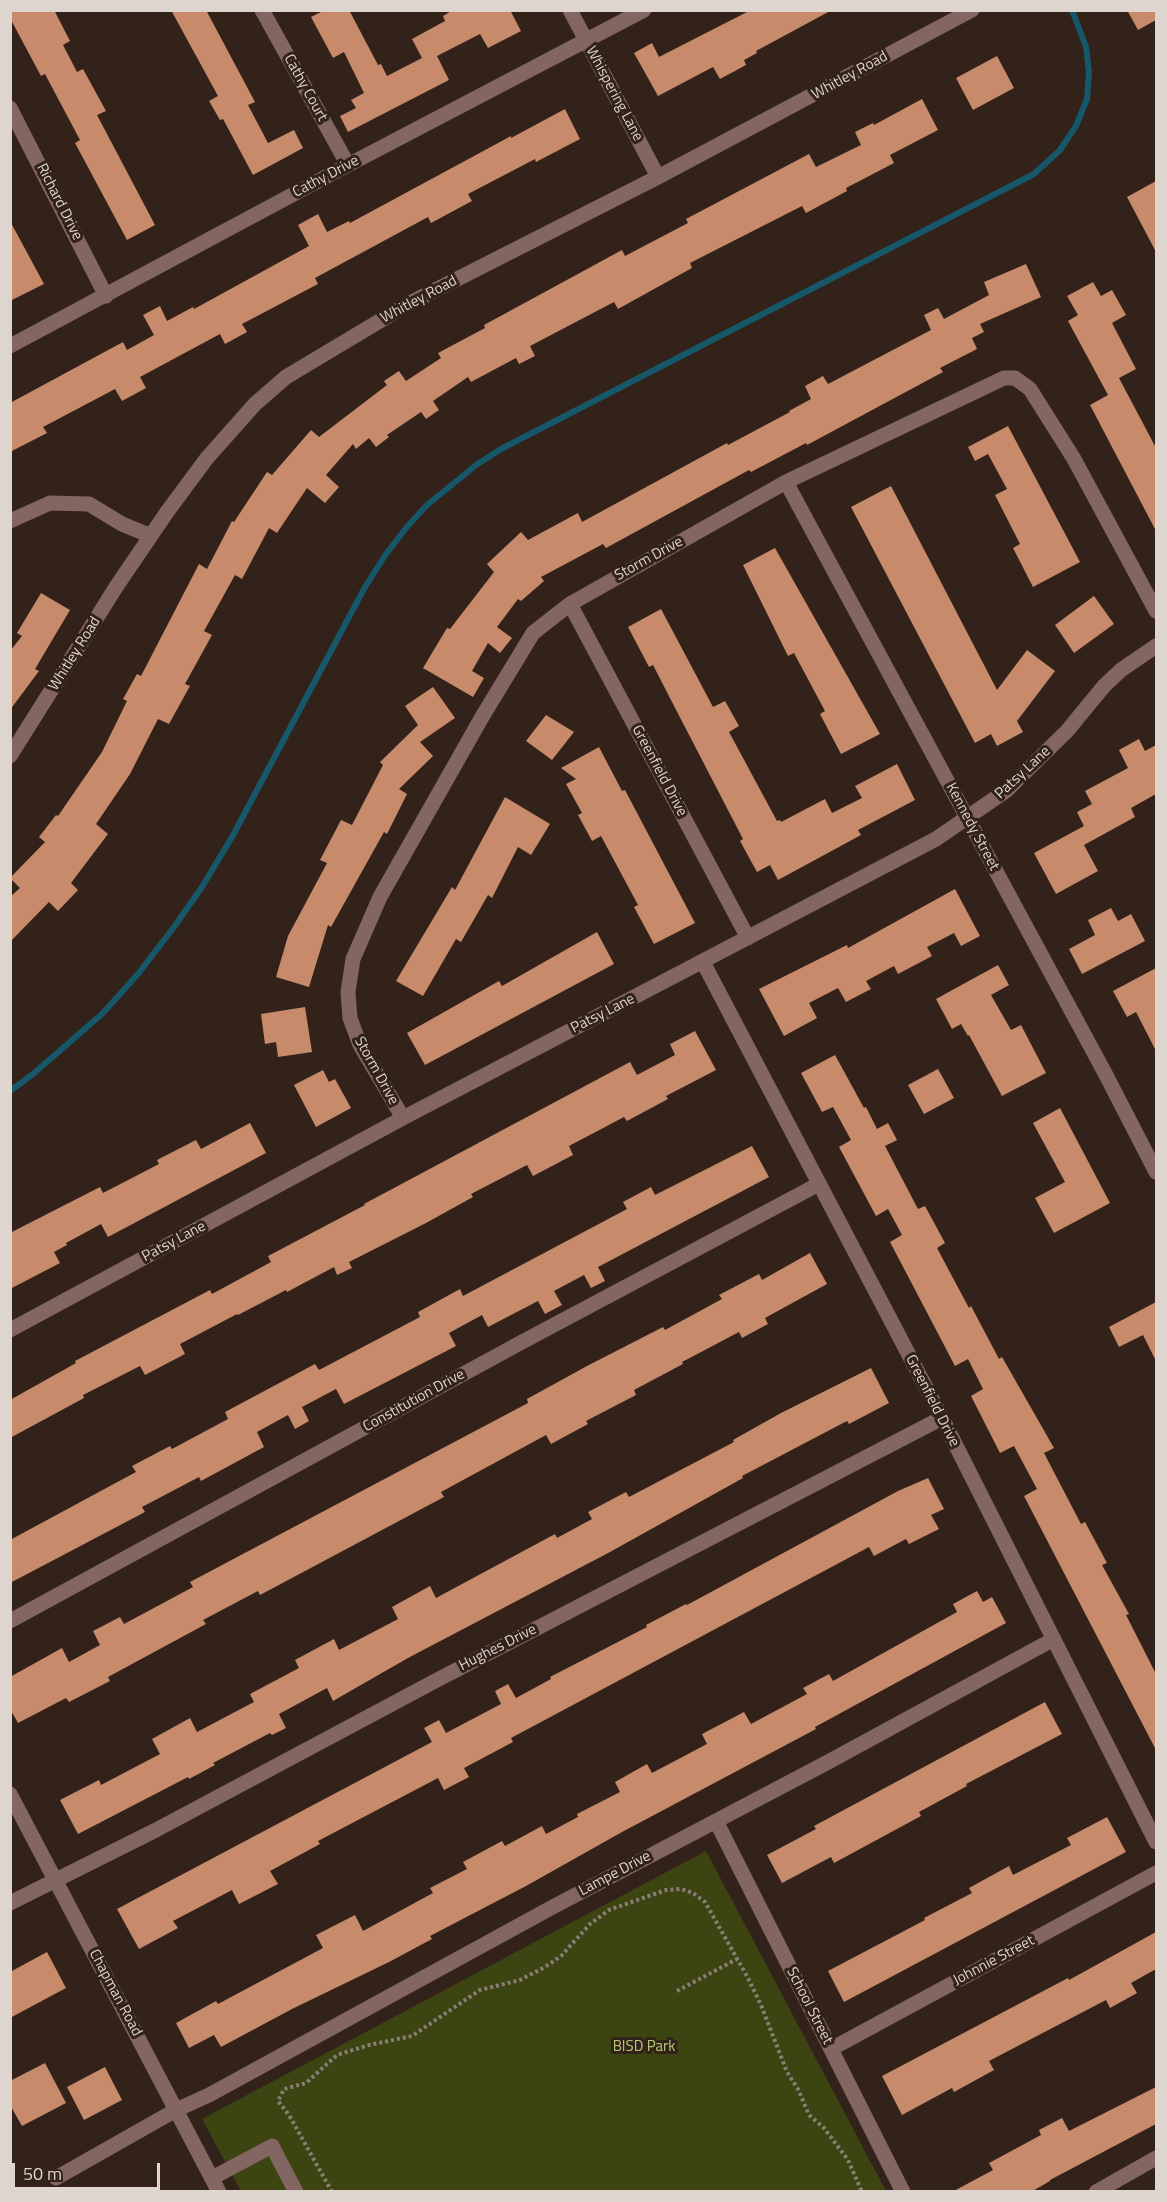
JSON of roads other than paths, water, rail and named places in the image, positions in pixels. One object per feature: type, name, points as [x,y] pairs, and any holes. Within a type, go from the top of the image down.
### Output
[{"type":"street","name":"Cathy Court","points":[[262,10],[348,165]]},
{"type":"street","name":"Whispering Lane","points":[[570,10],[658,177]]},
{"type":"street","name":"Cathy Drive","points":[[10,346],[644,10]]},
{"type":"street","name":"Whitley Road","points":[[10,756],[116,587],[207,458],[255,404],[286,377],[408,304],[658,177],[972,10]]},
{"type":"street","name":"Richard Drive","points":[[10,108],[106,296]]},
{"type":"street","name":"Storm Drive","points":[[403,1118],[360,1045],[350,1018],[348,992],[353,959],[380,897],[482,717],[533,633],[570,604],[786,482],[1004,378],[1015,378],[1030,389],[1074,459],[1156,611]]},
{"type":"street","name":"Kennedy Street","points":[[786,482],[1156,1172]]},
{"type":"street","points":[[10,521],[50,503],[89,504],[122,524],[151,536]]},
{"type":"street","name":"Greenfield Drive","points":[[570,604],[748,938]]},
{"type":"street","name":"Patsy Lane","points":[[10,1330],[403,1118],[936,839],[1007,790],[1067,731],[1104,686],[1121,670],[1156,646]]},
{"type":"street","name":"Greenfield Drive","points":[[703,962],[942,1418],[1156,1842]]},
{"type":"street","name":"Constitution Drive","points":[[10,1621],[532,1336],[819,1184]]},
{"type":"street","name":"Hughes Drive","points":[[10,1903],[156,1830],[437,1680],[942,1418]]},
{"type":"street","name":"Lampe Drive","points":[[56,2178],[176,2110],[209,2095],[549,1909],[830,1761],[1054,1639]]},
{"type":"street","name":"Chapman Road","points":[[10,1794],[215,2185]]},
{"type":"street","name":"School Street","points":[[716,1821],[903,2192]]},
{"type":"street","name":"Johnnie Street","points":[[831,2049],[1156,1873]]},
{"type":"street","points":[[215,2185],[272,2146],[296,2192]]},
{"type":"street","points":[[1096,2192],[1156,2158]]},
{"type":"waterway","points":[[10,1091],[102,1014],[138,974],[174,927],[202,887],[232,837],[365,587],[386,554],[426,506],[476,465],[501,449],[1034,174],[1060,150],[1076,126],[1087,99],[1089,72],[1086,47],[1072,10]]},
{"type":"park label","name":"BISD Park","points":[[644,2047]]}]
